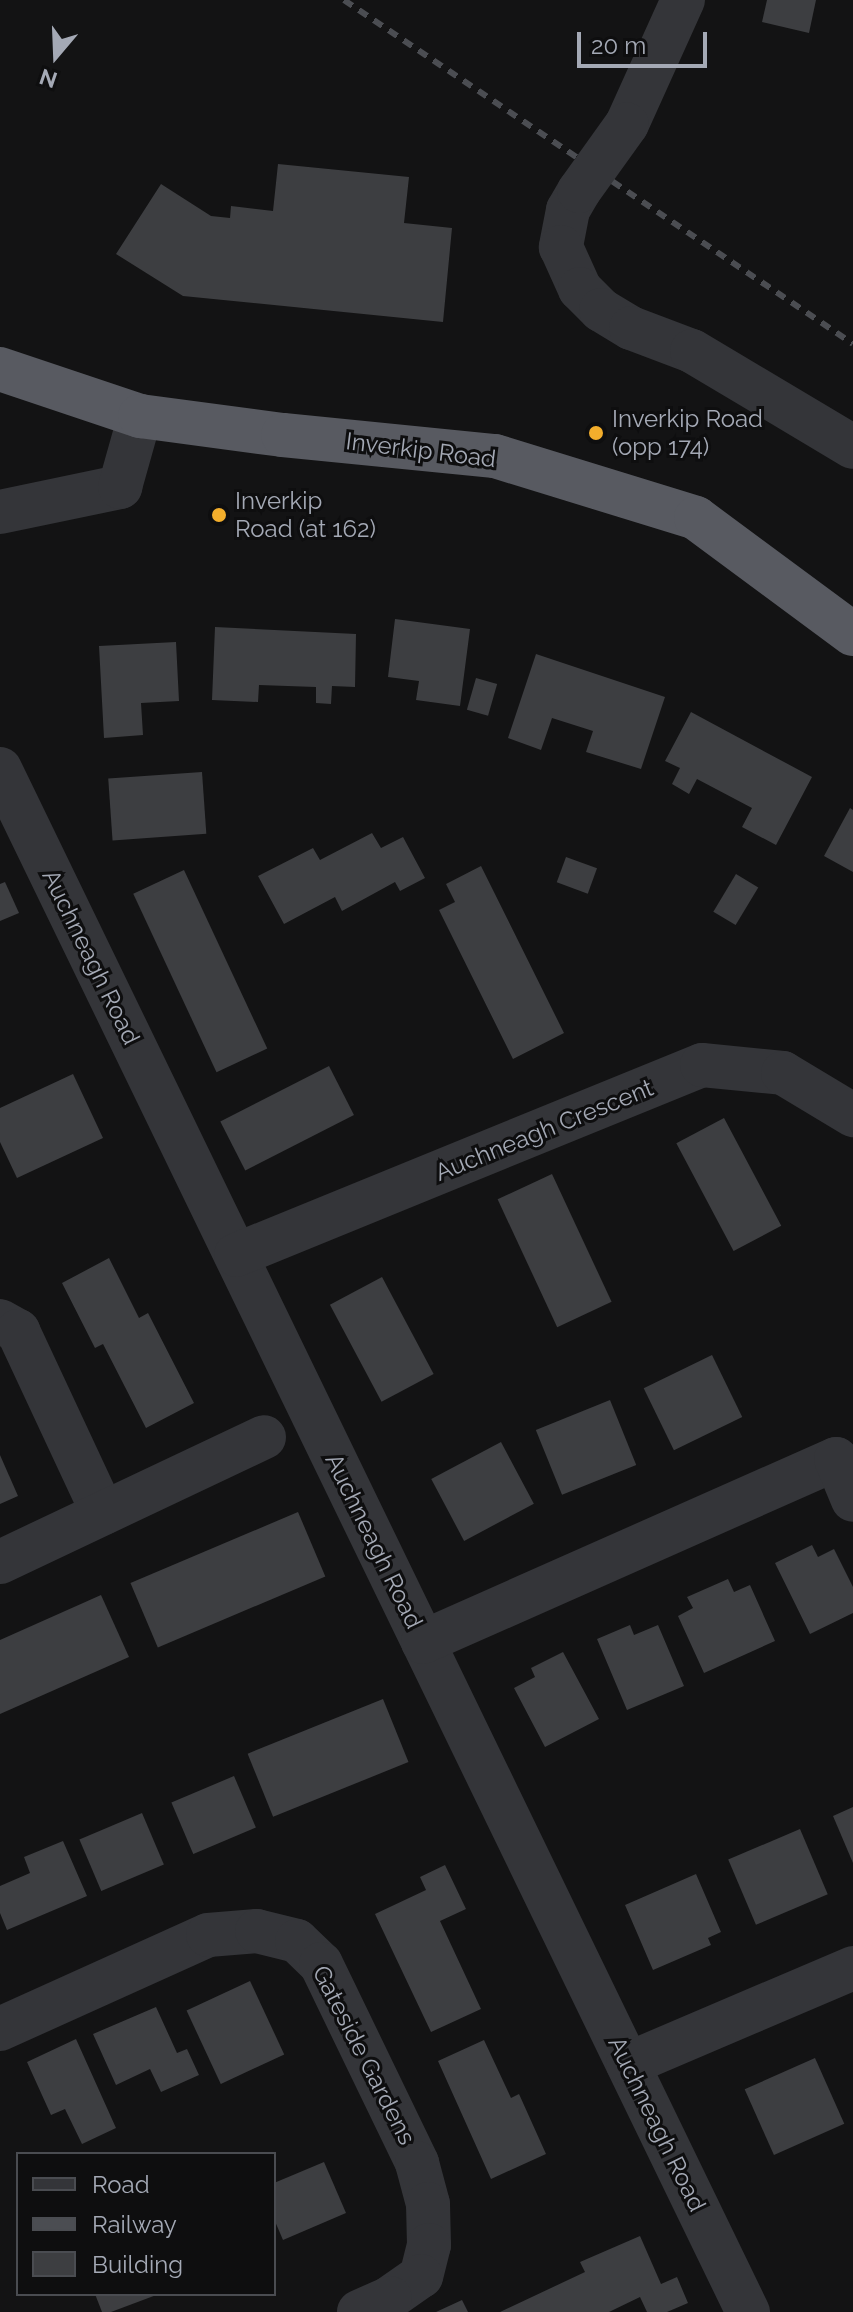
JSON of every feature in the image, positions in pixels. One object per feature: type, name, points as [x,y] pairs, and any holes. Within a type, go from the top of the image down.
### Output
[{"type":"highway","name":"Inverkip Road","points":[[0,369],[140,416],[283,435],[495,456],[696,518],[853,634]]},
{"type":"street","points":[[683,0],[627,124],[568,210],[561,247],[580,289],[601,310],[631,328],[692,351],[853,447]]},
{"type":"street","points":[[0,512],[120,487],[140,416]]},
{"type":"street","name":"Auchneagh Road","points":[[0,769],[748,2312]]},
{"type":"street","name":"Auchneagh Crescent","points":[[236,1255],[702,1065],[783,1073],[853,1115]]},
{"type":"street","points":[[0,1321],[18,1331],[103,1513]]},
{"type":"street","points":[[0,1562],[264,1437]]},
{"type":"street","points":[[423,1642],[836,1459],[853,1500]]},
{"type":"street","name":"Gateside Gardens","points":[[0,2029],[208,1935],[257,1931],[297,1941],[321,1964],[417,2163],[428,2204],[429,2245],[421,2276],[390,2298],[359,2312]]},
{"type":"street","points":[[628,2064],[853,1968]]},
{"type":"building","points":[[767,0],[816,0],[809,33],[762,22]]},
{"type":"building","points":[[278,164],[409,177],[404,223],[452,228],[443,322],[183,296],[116,254],[161,184],[211,216],[230,218],[231,206],[273,211]]},
{"type":"building","points":[[395,619],[470,629],[460,706],[416,700],[419,681],[388,677]]},
{"type":"building","points":[[215,627],[356,634],[355,687],[332,686],[331,704],[316,703],[316,687],[259,685],[258,702],[212,700]]},
{"type":"building","points":[[176,642],[179,701],[141,703],[143,735],[104,738],[99,646]]},
{"type":"building","points":[[536,654],[665,697],[641,769],[586,752],[593,731],[552,718],[541,750],[508,738]]},
{"type":"building","points":[[476,678],[497,684],[488,716],[467,710]]},
{"type":"building","points":[[691,712],[812,777],[776,845],[742,827],[752,808],[697,779],[689,794],[672,784],[680,768],[665,761]]},
{"type":"building","points":[[202,772],[206,834],[113,840],[108,779]]},
{"type":"building","points":[[850,808],[853,810],[853,872],[824,856]]},
{"type":"building","points":[[372,833],[381,848],[403,837],[425,878],[400,891],[395,882],[342,911],[335,897],[284,924],[258,876],[313,848],[320,860]]},
{"type":"building","points":[[566,857],[597,868],[588,894],[557,882]]},
{"type":"building","points":[[481,866],[564,1033],[513,1059],[439,910],[455,902],[446,884]]},
{"type":"building","points":[[184,870],[267,1049],[217,1072],[133,894]]},
{"type":"building","points":[[736,874],[758,887],[736,925],[713,912]]},
{"type":"building","points":[[5,882],[19,913],[0,921],[0,884]]},
{"type":"building","points":[[329,1066],[354,1115],[245,1170],[220,1121]]},
{"type":"building","points":[[73,1074],[103,1138],[17,1178],[0,1142],[0,1108]]},
{"type":"building","points":[[724,1118],[781,1226],[734,1251],[676,1143]]},
{"type":"building","points":[[552,1174],[612,1302],[557,1327],[498,1199]]},
{"type":"building","points":[[109,1258],[139,1318],[148,1313],[194,1403],[146,1428],[103,1344],[95,1348],[62,1283]]},
{"type":"building","points":[[382,1277],[434,1374],[382,1402],[330,1305]]},
{"type":"building","points":[[712,1355],[742,1417],[674,1450],[644,1388]]},
{"type":"building","points":[[610,1400],[636,1465],[562,1495],[536,1430]]},
{"type":"building","points":[[501,1442],[534,1504],[464,1541],[431,1479]]},
{"type":"building","points":[[0,1455],[18,1496],[0,1504]]},
{"type":"building","points":[[298,1512],[325,1576],[158,1648],[130,1583]]},
{"type":"building","points":[[812,1545],[818,1557],[834,1549],[853,1587],[853,1613],[810,1634],[775,1563]]},
{"type":"building","points":[[728,1579],[734,1592],[750,1585],[775,1641],[704,1673],[678,1616],[693,1608],[687,1597]]},
{"type":"building","points":[[101,1595],[129,1657],[0,1714],[0,1640]]},
{"type":"building","points":[[630,1625],[634,1635],[658,1625],[684,1686],[627,1710],[597,1639]]},
{"type":"building","points":[[563,1652],[599,1719],[545,1747],[514,1688],[535,1677],[531,1668]]},
{"type":"building","points":[[383,1699],[408,1762],[273,1817],[248,1754]]},
{"type":"building","points":[[234,1776],[256,1828],[193,1854],[171,1803]]},
{"type":"building","points":[[853,1807],[853,1863],[833,1816]]},
{"type":"building","points":[[142,1813],[164,1865],[101,1891],[79,1840]]},
{"type":"building","points":[[800,1829],[828,1894],[756,1925],[728,1859]]},
{"type":"building","points":[[63,1841],[87,1896],[7,1930],[0,1913],[0,1886],[30,1873],[24,1857]]},
{"type":"building","points":[[445,1865],[466,1909],[440,1921],[481,2009],[431,2032],[375,1914],[426,1890],[420,1877]]},
{"type":"building","points":[[696,1874],[721,1932],[708,1938],[711,1945],[653,1970],[625,1905]]},
{"type":"building","points":[[250,1981],[284,2054],[221,2084],[187,2011]]},
{"type":"building","points":[[156,2007],[177,2053],[187,2049],[199,2075],[161,2092],[150,2069],[116,2085],[93,2034]]},
{"type":"building","points":[[76,2039],[116,2128],[82,2144],[65,2109],[51,2115],[27,2062]]},
{"type":"building","points":[[484,2040],[511,2098],[519,2094],[546,2154],[491,2179],[438,2061]]},
{"type":"building","points":[[815,2058],[844,2124],[774,2155],[745,2089]]},
{"type":"building","points":[[324,2162],[346,2213],[283,2240],[276,2224],[276,2182]]},
{"type":"building","points":[[640,2236],[661,2284],[677,2277],[688,2303],[667,2312],[647,2312],[640,2297],[609,2312],[500,2312],[585,2272],[580,2262]]},
{"type":"building","points":[[96,2296],[154,2296],[111,2312],[102,2312]]},
{"type":"building","points":[[462,2300],[468,2312],[436,2312]]},
{"type":"railway","points":[[344,0],[853,344]]},
{"type":"place","name":"Inverkip Road (opp 174)","points":[[596,433]]},
{"type":"place","name":"Inverkip Road (at 162)","points":[[219,515]]}]
